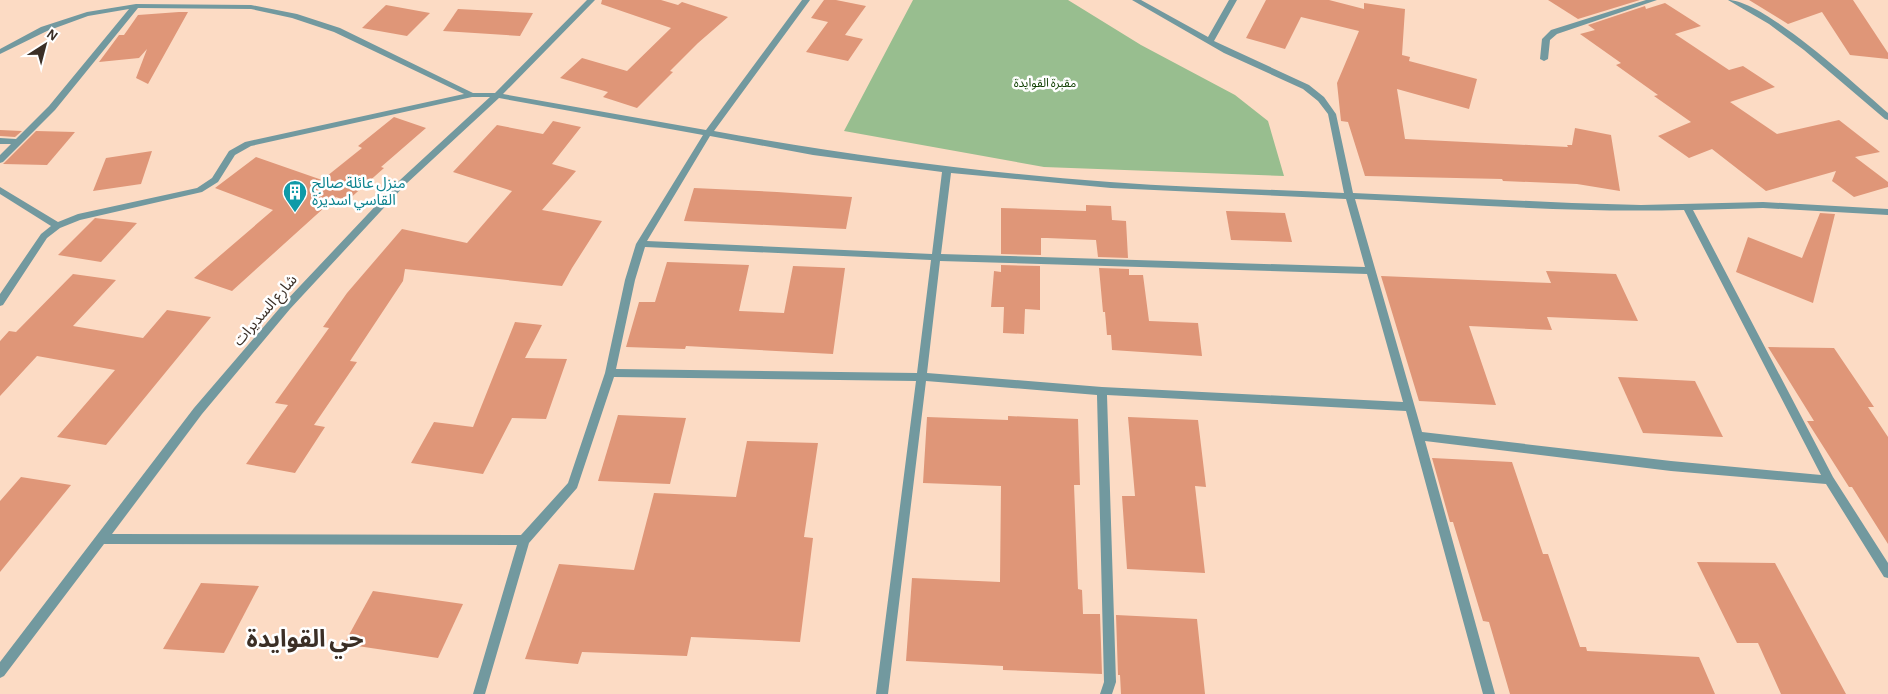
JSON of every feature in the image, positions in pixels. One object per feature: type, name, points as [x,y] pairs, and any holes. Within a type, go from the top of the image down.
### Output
[{"type":"street","name":"شارع السديرات","points":[[0,672],[198,411],[287,306],[397,189],[497,95],[591,0]]},
{"type":"street","points":[[480,694],[524,540],[573,485],[610,373],[630,280],[641,244],[708,133],[806,0]]},
{"type":"street","points":[[1136,0],[1210,41],[1306,87],[1321,98],[1332,114],[1349,196],[1410,407],[1489,694]]},
{"type":"street","points":[[1210,41],[1233,0]]},
{"type":"street","points":[[1544,60],[1546,39],[1554,32],[1653,0]]},
{"type":"street","points":[[1732,0],[1772,22],[1807,48],[1888,117]]},
{"type":"street","points":[[0,52],[44,29],[79,17],[136,6],[251,6],[294,16],[337,30],[472,95]]},
{"type":"street","points":[[0,160],[57,102],[136,6]]},
{"type":"street","points":[[0,302],[44,236],[57,226],[78,217],[199,190],[210,185],[219,176],[228,159],[236,151],[248,144],[472,95],[497,95],[813,152],[947,170],[1111,185],[1572,206],[1687,207],[1763,204],[1888,212]]},
{"type":"street","points":[[0,141],[17,142]]},
{"type":"street","points":[[882,694],[947,170]]},
{"type":"street","points":[[0,190],[57,226]]},
{"type":"street","points":[[1687,207],[1829,480],[1888,573]]},
{"type":"street","points":[[641,244],[935,257],[1371,271]]},
{"type":"street","points":[[610,373],[921,377],[1102,391],[1410,407]]},
{"type":"street","points":[[1102,391],[1110,682],[1106,694]]},
{"type":"street","points":[[1418,436],[1671,466],[1829,480]]},
{"type":"street","points":[[100,539],[524,540]]},
{"type":"green space","name":"مقبرة القوايدة","points":[[913,0],[1068,0],[1141,45],[1235,95],[1268,121],[1284,176],[1044,167],[844,131]]},
{"type":"building","points":[[602,0],[661,0],[678,5],[682,2],[728,17],[670,71],[673,72],[637,108],[603,97],[608,92],[560,78],[582,58],[627,71],[671,28],[601,4]]},
{"type":"building","points":[[824,0],[836,0],[866,6],[845,35],[863,39],[848,61],[806,52],[828,22],[811,18]]},
{"type":"building","points":[[1266,0],[1329,0],[1364,9],[1364,3],[1405,9],[1402,55],[1410,57],[1409,61],[1477,79],[1469,109],[1397,89],[1405,139],[1568,147],[1567,145],[1572,145],[1575,128],[1611,135],[1620,191],[1577,184],[1503,181],[1502,179],[1365,176],[1348,122],[1341,121],[1337,83],[1359,31],[1301,17],[1285,49],[1246,38]]},
{"type":"building","points":[[1548,0],[1640,0],[1578,19]]},
{"type":"building","points":[[1749,0],[1853,0],[1888,53],[1888,59],[1850,55],[1822,12],[1788,24]]},
{"type":"building","points":[[1665,3],[1701,26],[1675,34],[1729,70],[1743,66],[1775,87],[1730,102],[1777,134],[1839,120],[1880,152],[1855,157],[1888,182],[1888,187],[1854,197],[1832,181],[1836,171],[1766,191],[1712,149],[1689,158],[1658,136],[1691,122],[1654,96],[1658,95],[1616,65],[1621,63],[1580,34],[1595,30],[1588,25],[1645,6],[1646,9]]},
{"type":"building","points":[[386,5],[430,13],[407,36],[362,28]]},
{"type":"building","points":[[458,9],[533,13],[520,36],[443,31]]},
{"type":"building","points":[[188,12],[148,84],[136,78],[147,49],[139,58],[99,62],[119,35],[124,35],[138,15]]},
{"type":"building","points":[[394,117],[426,128],[381,167],[384,168],[347,201],[336,197],[232,291],[194,278],[273,210],[215,188],[256,157],[322,180],[362,148],[358,146]]},
{"type":"building","points":[[553,121],[581,127],[552,164],[576,171],[542,210],[602,221],[562,286],[405,269],[403,281],[350,361],[357,362],[314,425],[325,427],[295,473],[246,464],[288,405],[275,403],[329,328],[323,327],[347,293],[402,229],[467,243],[512,191],[453,172],[497,125],[543,134]]},
{"type":"building","points":[[0,130],[22,131],[15,137],[0,136]]},
{"type":"building","points":[[36,131],[75,132],[47,165],[3,164]]},
{"type":"building","points":[[152,151],[141,184],[93,191],[106,158]]},
{"type":"building","points":[[694,188],[852,197],[846,229],[684,221]]},
{"type":"building","points":[[1086,205],[1111,206],[1112,220],[1126,221],[1128,258],[1098,257],[1096,240],[1047,238],[1041,238],[1041,255],[1001,254],[1001,208],[1086,211]]},
{"type":"building","points":[[1226,211],[1285,213],[1292,242],[1231,240]]},
{"type":"building","points":[[1820,213],[1835,214],[1813,303],[1736,272],[1748,237],[1802,258]]},
{"type":"building","points":[[95,218],[137,223],[101,262],[58,255]]},
{"type":"building","points":[[667,262],[749,265],[739,311],[784,313],[793,266],[845,268],[833,354],[686,346],[685,349],[626,347],[639,302],[655,302]]},
{"type":"building","points":[[1001,265],[1040,266],[1040,310],[1025,309],[1024,334],[1003,333],[1004,307],[991,307],[994,271],[1001,272]]},
{"type":"building","points":[[1099,268],[1129,269],[1129,275],[1143,275],[1149,321],[1198,323],[1202,356],[1112,350],[1111,335],[1107,335],[1105,312],[1103,312]]},
{"type":"building","points":[[1546,271],[1616,274],[1638,321],[1547,317],[1552,330],[1469,326],[1496,405],[1419,401],[1381,276],[1551,283]]},
{"type":"building","points":[[73,274],[116,280],[73,326],[143,338],[167,310],[211,317],[106,445],[57,437],[115,370],[37,356],[0,396],[0,341],[9,331],[16,332]]},
{"type":"building","points":[[515,322],[542,325],[525,358],[567,359],[546,419],[512,418],[483,474],[411,463],[434,422],[473,427]]},
{"type":"building","points":[[1768,347],[1834,348],[1874,407],[1868,407],[1888,437],[1888,544],[1807,421],[1814,421]]},
{"type":"building","points":[[1618,377],[1695,381],[1723,437],[1643,433]]},
{"type":"building","points":[[618,415],[686,418],[670,484],[598,481]]},
{"type":"building","points":[[1008,416],[1078,419],[1080,485],[1074,485],[1078,589],[1082,590],[1083,614],[1100,614],[1102,674],[1003,670],[1003,666],[906,661],[912,578],[1000,582],[1001,486],[923,483],[927,417],[1008,420]]},
{"type":"building","points":[[1128,417],[1198,420],[1206,487],[1195,486],[1205,573],[1127,569],[1122,496],[1135,496]]},
{"type":"building","points":[[747,441],[818,443],[804,537],[813,538],[800,642],[691,637],[687,656],[582,652],[578,664],[525,659],[559,564],[634,570],[654,493],[736,497]]},
{"type":"building","points":[[1432,458],[1512,462],[1543,554],[1548,554],[1580,647],[1586,647],[1587,651],[1699,657],[1715,694],[1510,694],[1489,622],[1483,621],[1453,522],[1450,522]]},
{"type":"building","points":[[21,477],[71,485],[0,572],[0,501]]},
{"type":"building","points":[[1697,562],[1775,563],[1846,694],[1781,694],[1758,643],[1737,643]]},
{"type":"building","points":[[201,583],[259,586],[224,653],[163,649]]},
{"type":"building","points":[[373,591],[463,604],[438,658],[344,644]]},
{"type":"building","points":[[1116,615],[1197,619],[1205,694],[1121,694],[1120,675],[1118,675]]},
{"type":"place","name":"منزل عائلة صالح القاسي اسديرة","points":[[295,213]]},
{"type":"district","name":"حي القوايدة","points":[[305,639]]}]
